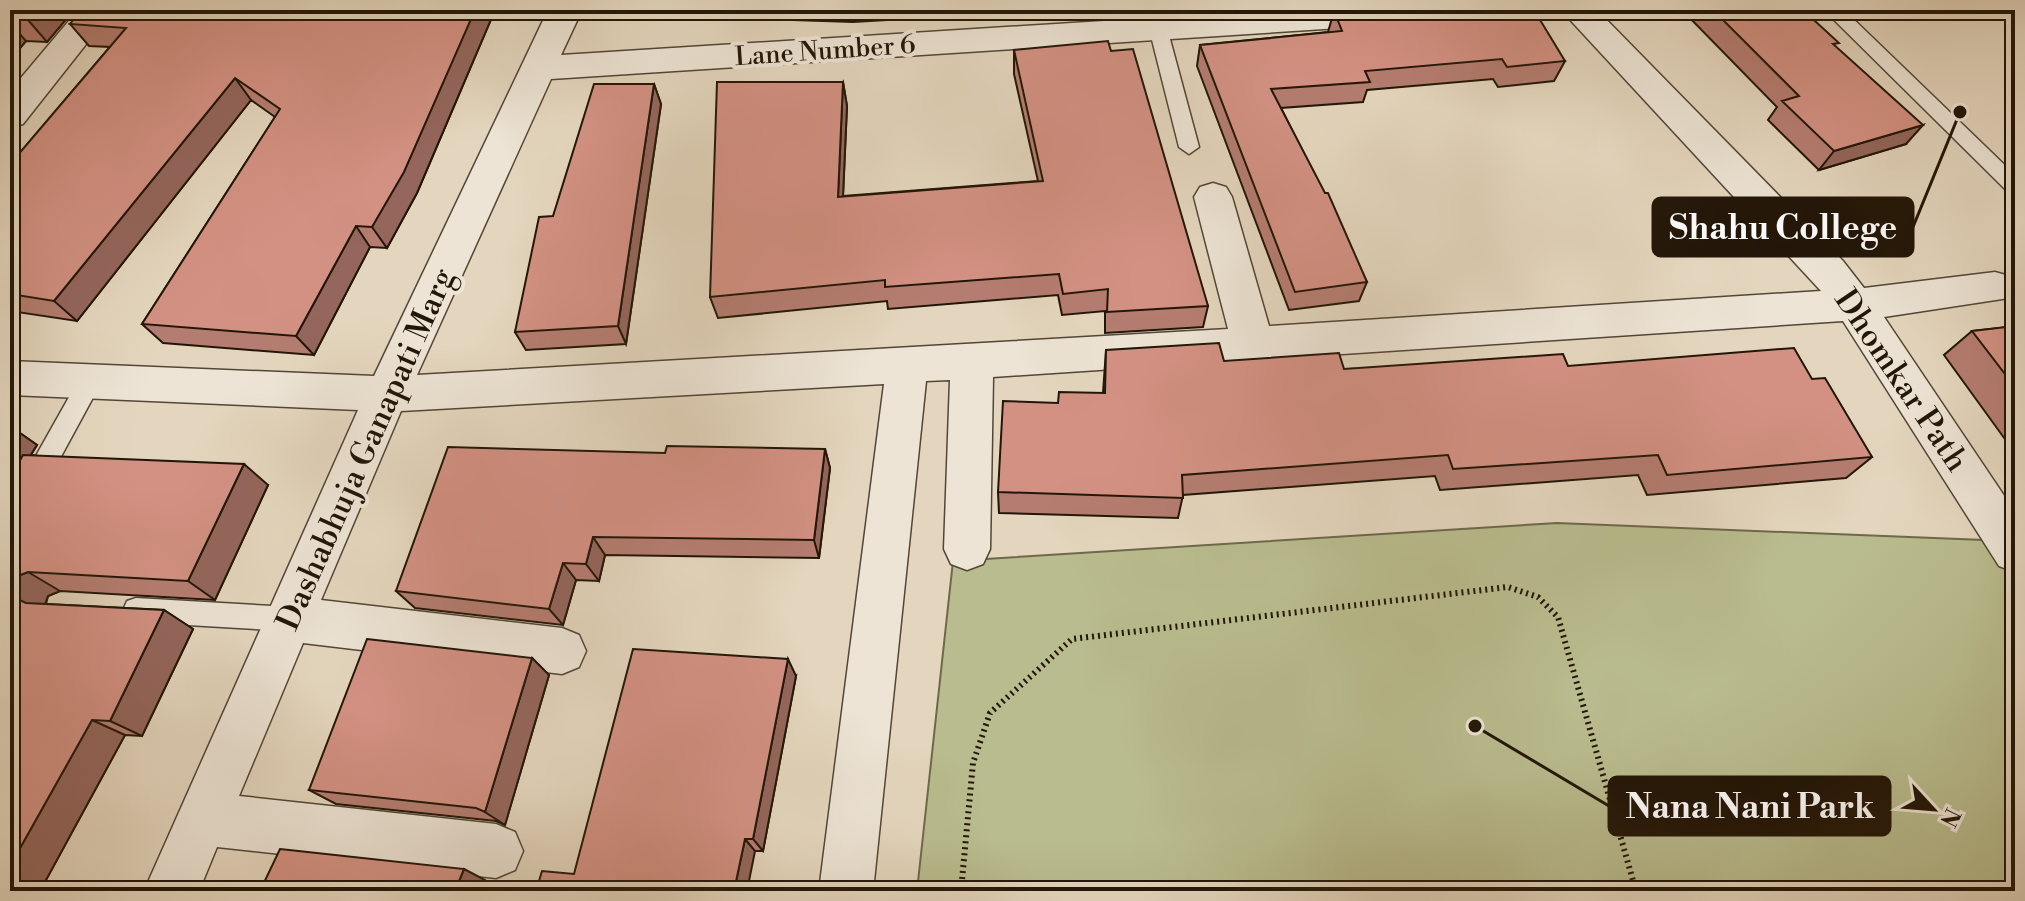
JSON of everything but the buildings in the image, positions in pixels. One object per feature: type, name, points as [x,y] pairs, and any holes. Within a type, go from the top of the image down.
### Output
[{"type":"street","points":[[10,115],[96,10]]},
{"type":"street","name":"Dashabhuja Ganapati Marg","points":[[171,891],[387,394],[565,10]]},
{"type":"street","name":"Lane Number 6","points":[[538,68],[1448,10]]},
{"type":"street","name":"Dhomkar Path","points":[[1578,10],[1829,272],[1854,305],[2015,551]]},
{"type":"street","points":[[1213,197],[1253,344]]},
{"type":"street","points":[[10,378],[387,394],[907,366],[1854,305],[1995,287]]},
{"type":"street","points":[[967,549],[972,362]]},
{"type":"street","points":[[846,891],[907,366]]},
{"type":"street","points":[[290,619],[562,651]]},
{"type":"street","points":[[202,819],[496,851]]},
{"type":"lane","points":[[1833,10],[2015,187]]},
{"type":"lane","points":[[1158,28],[1189,147]]},
{"type":"lane","points":[[10,526],[90,381]]},
{"type":"lane","points":[[105,608],[290,619]]},
{"type":"path","points":[[961,891],[973,763],[990,713],[1072,639],[1508,587],[1538,597],[1558,617],[1636,891]]},
{"type":"green space","points":[[1557,523],[2009,541],[2015,551],[2015,891],[917,891],[953,561]]},
{"type":"place","name":"Shahu College","points":[[1960,112]]},
{"type":"place","name":"Nana Nani Park","points":[[1475,726]]}]
